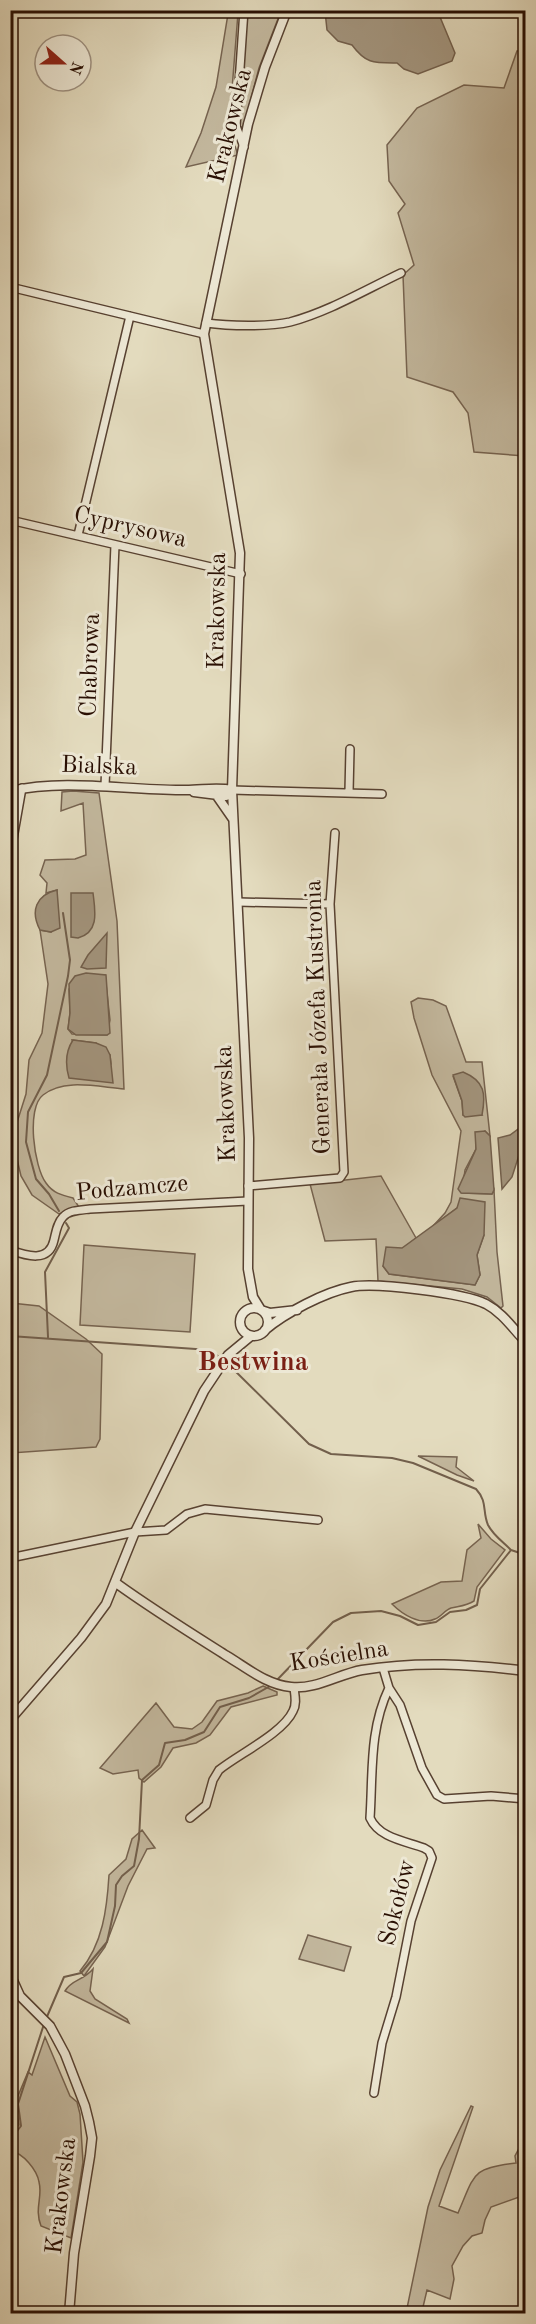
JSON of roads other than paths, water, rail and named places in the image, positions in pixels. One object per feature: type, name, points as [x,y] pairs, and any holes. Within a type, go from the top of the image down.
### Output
[{"type":"street","points":[[244,10],[236,126],[244,147]]},
{"type":"street","name":"Krakowska","points":[[246,1310],[249,1138],[233,785],[241,573],[238,534],[204,334],[244,147],[260,84],[287,10]]},
{"type":"street","points":[[206,323],[232,325],[289,322],[324,310],[401,273]]},
{"type":"street","points":[[10,287],[204,334]]},
{"type":"street","points":[[78,535],[130,316]]},
{"type":"street","name":"Cyprysowa","points":[[10,520],[241,573]]},
{"type":"street","name":"Chabrowa","points":[[105,786],[115,545]]},
{"type":"street","points":[[349,792],[350,750]]},
{"type":"street","name":"Bialska","points":[[10,791],[54,785],[186,790],[222,788],[233,785]]},
{"type":"street","points":[[217,796],[226,796],[233,785],[382,794]]},
{"type":"street","points":[[10,856],[22,788]]},
{"type":"street","name":"Bialska","points":[[186,790],[217,796]]},
{"type":"street","points":[[217,796],[234,819]]},
{"type":"street","name":"Generała Józefa Kustronia","points":[[248,1186],[340,1178],[344,1172],[330,904],[335,833]]},
{"type":"street","points":[[238,902],[330,904]]},
{"type":"street","name":"Podzamcze","points":[[10,1250],[28,1257],[46,1254],[53,1244],[57,1225],[63,1216],[71,1212],[90,1209],[248,1201]]},
{"type":"street","name":"Krakowska","points":[[248,1269],[253,1297],[261,1310]]},
{"type":"street","points":[[240,1325],[246,1334],[256,1336],[297,1310],[338,1291],[358,1286],[446,1293],[470,1298],[486,1304],[502,1316],[525,1342]]},
{"type":"street","points":[[228,1355],[240,1325],[240,1319],[246,1310],[256,1308],[270,1313],[297,1310]]},
{"type":"street","points":[[261,1310],[267,1319],[265,1330]]},
{"type":"street","points":[[10,1720],[93,1623],[116,1583],[135,1532],[185,1426],[221,1364],[228,1355],[251,1336]]},
{"type":"street","points":[[10,1558],[135,1532],[166,1530],[187,1514],[205,1509],[318,1520]]},
{"type":"street","name":"Kościelna","points":[[116,1583],[192,1634],[274,1684],[294,1688],[359,1671],[433,1664],[462,1664],[525,1671]]},
{"type":"street","points":[[383,1668],[389,1688],[400,1705],[422,1768],[437,1795],[444,1799],[491,1796],[525,1799]]},
{"type":"street","points":[[190,1818],[206,1805],[213,1780],[219,1770],[285,1722],[294,1711],[296,1702],[294,1688]]},
{"type":"street","name":"Sokołów","points":[[374,2092],[382,2043],[396,1997],[411,1921],[432,1858],[429,1851],[424,1848],[382,1833],[374,1827],[370,1818],[375,1730],[379,1708],[389,1688]]},
{"type":"street","name":"Krakowska","points":[[10,1974],[20,1996]]},
{"type":"street","name":"Krakowska","points":[[10,1989],[50,2026],[65,2054],[85,2106],[92,2138],[74,2253],[69,2313]]},
{"type":"waterway","points":[[59,1211],[49,1194],[36,1179],[26,1142],[28,1112],[47,1075],[68,976],[70,960],[63,913]]},
{"type":"waterway","points":[[48,1337],[45,1272],[69,1228],[66,1223]]},
{"type":"waterway","points":[[10,1336],[210,1350],[223,1360]]},
{"type":"waterway","points":[[227,1363],[309,1444],[331,1454],[392,1458],[413,1463],[476,1489],[482,1498],[488,1525],[511,1550]]},
{"type":"waterway","points":[[276,1681],[333,1622],[351,1613],[381,1611],[400,1616],[418,1625],[436,1622],[450,1612],[466,1610],[477,1605],[480,1589],[511,1550],[526,1555]]},
{"type":"waterway","points":[[46,2019],[64,1977],[81,1973],[107,1942],[115,1906],[116,1885],[122,1876],[134,1866],[139,1839],[142,1780],[159,1765],[165,1743],[185,1740],[204,1732],[220,1707],[249,1698],[272,1685]]},
{"type":"waterway","points":[[10,2140],[21,2126],[18,2104],[44,2024]]},
{"type":"district","name":"Bestwina","points":[[253,1362]]}]
